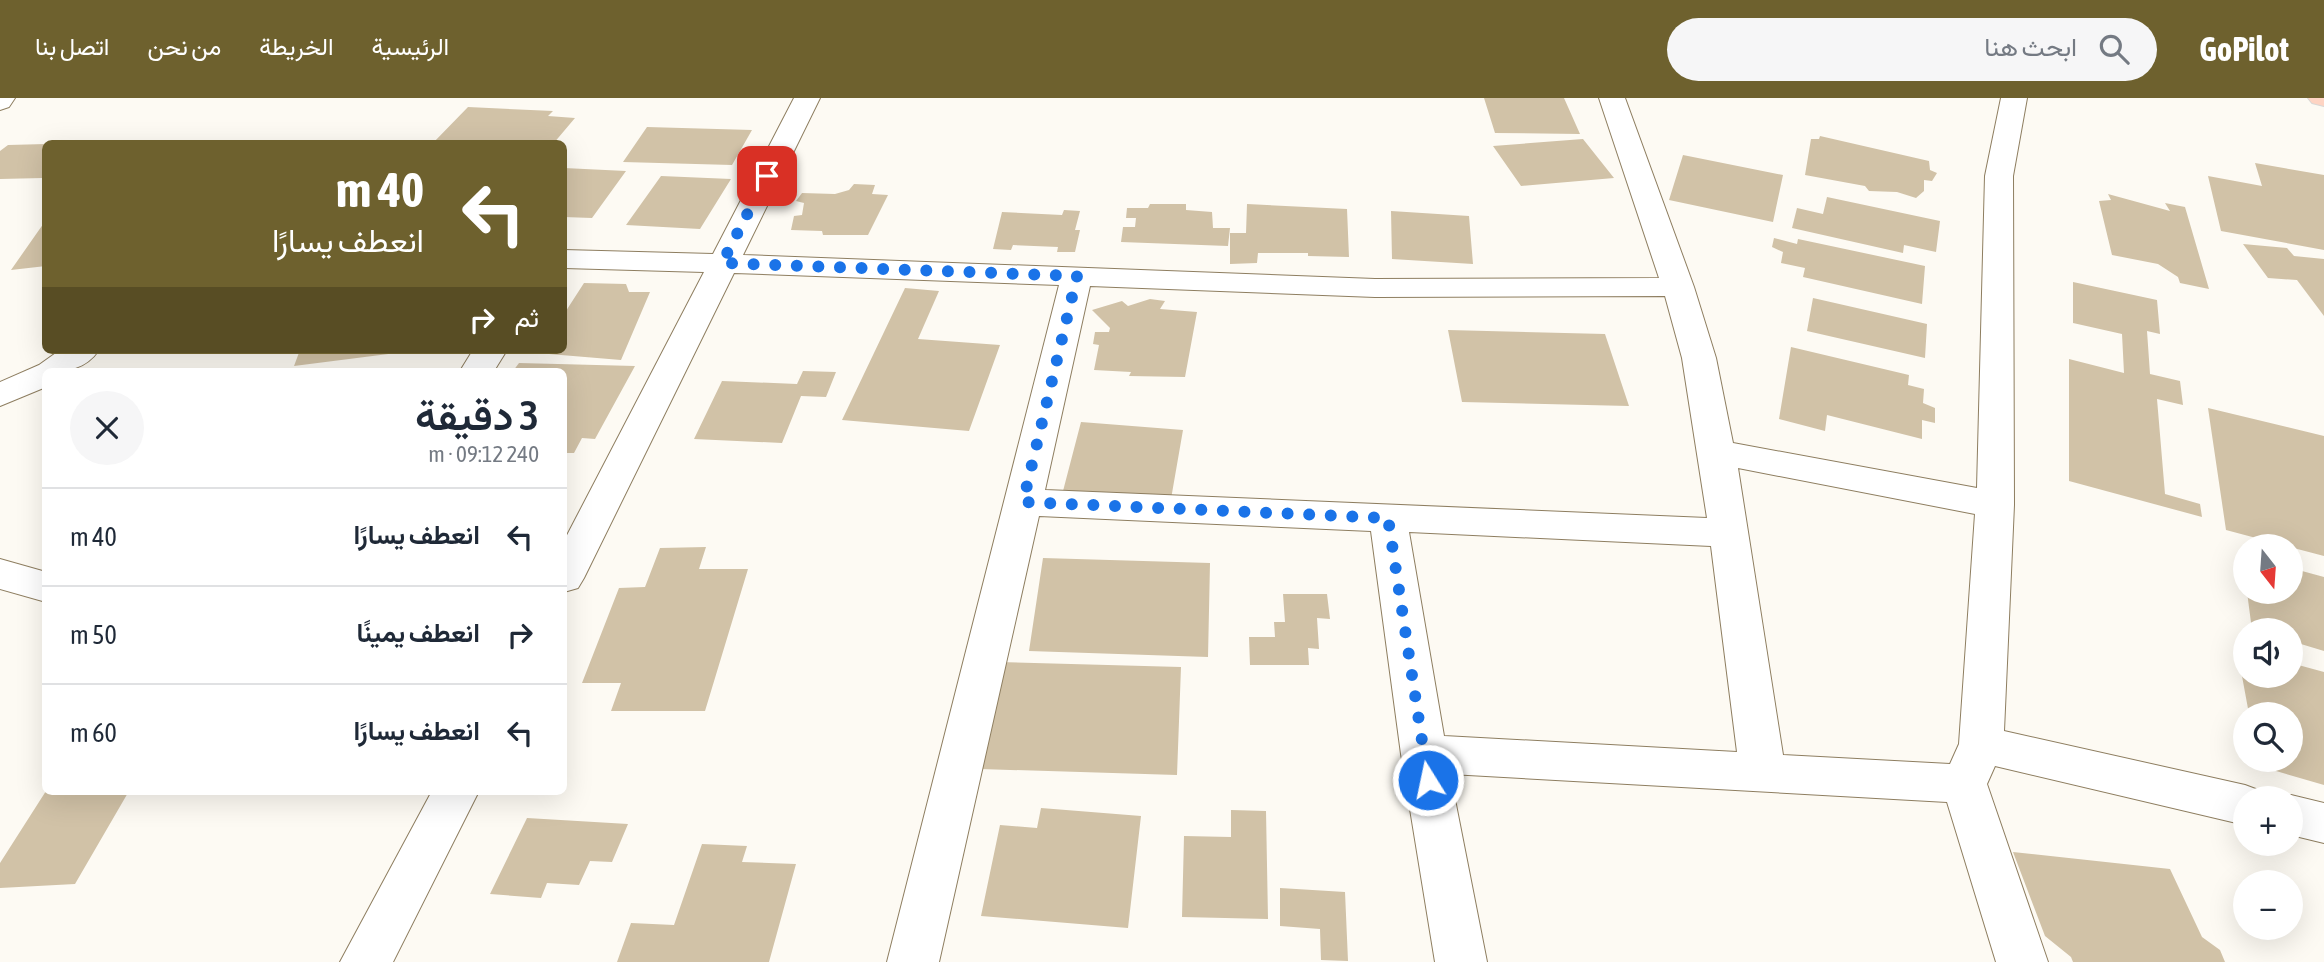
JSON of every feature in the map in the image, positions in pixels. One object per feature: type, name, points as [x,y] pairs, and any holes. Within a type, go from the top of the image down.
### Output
[{"type":"street","points":[[567,572],[807,98]]},
{"type":"street","points":[[1612,98],[1678,287],[1699,358],[1717,452],[1763,773]]},
{"type":"street","points":[[2014,98],[1999,176],[1994,505],[1972,764],[2022,962]]},
{"type":"street","points":[[567,260],[722,263],[1375,288],[1678,287]]},
{"type":"street","points":[[913,962],[1077,276]]},
{"type":"street","points":[[56,368],[76,354]]},
{"type":"street","points":[[0,395],[42,376]]},
{"type":"street","points":[[1717,452],[1994,505]]},
{"type":"street","points":[[1023,502],[1728,533]]},
{"type":"street","points":[[1388,518],[1424,754],[1461,962]]},
{"type":"street","points":[[0,574],[42,586]]},
{"type":"street","points":[[1424,754],[1763,773],[1972,764],[2233,803]]},
{"type":"street","points":[[366,962],[454,795]]},
{"type":"street","points":[[2303,818],[2324,823]]},
{"type":"building","points":[[1484,98],[1564,98],[1580,134],[1495,133]]},
{"type":"building","points":[[468,107],[553,111],[548,116],[575,118],[556,140],[436,140]]},
{"type":"building","points":[[647,127],[752,130],[732,165],[623,162]]},
{"type":"building","points":[[1820,136],[1929,161],[1930,170],[1937,173],[1932,181],[1924,180],[1924,191],[1916,198],[1897,192],[1869,191],[1865,186],[1805,175],[1811,139],[1819,139]]},
{"type":"building","points":[[1583,139],[1614,178],[1521,186],[1493,146]]},
{"type":"building","points":[[42,144],[42,178],[0,179],[0,151],[8,145]]},
{"type":"building","points":[[1683,155],[1783,175],[1773,222],[1669,200]]},
{"type":"building","points":[[2255,163],[2324,175],[2324,250],[2221,231],[2208,176],[2262,186]]},
{"type":"building","points":[[567,168],[626,171],[592,218],[567,217]]},
{"type":"building","points":[[661,176],[731,179],[700,229],[626,225]]},
{"type":"building","points":[[854,184],[875,185],[872,194],[888,195],[868,235],[823,235],[822,231],[791,230],[794,216],[802,215],[804,203],[796,201],[802,193],[835,194],[849,190]]},
{"type":"building","points":[[2108,194],[2170,211],[2165,203],[2185,207],[2209,289],[2180,283],[2178,277],[2158,264],[2112,255],[2099,201],[2111,200]]},
{"type":"building","points":[[1827,197],[1940,221],[1936,252],[1904,245],[1903,253],[1792,228],[1797,208],[1823,214]]},
{"type":"building","points":[[1150,204],[1186,204],[1186,210],[1212,212],[1213,228],[1230,228],[1228,246],[1121,242],[1123,227],[1135,227],[1136,218],[1126,218],[1127,208],[1148,208]]},
{"type":"building","points":[[1247,204],[1347,209],[1349,257],[1308,256],[1308,253],[1258,253],[1257,263],[1230,264],[1230,233],[1246,233]]},
{"type":"building","points":[[1064,210],[1080,211],[1075,230],[1080,230],[1075,252],[1057,252],[1058,247],[1013,245],[1011,250],[993,249],[1002,212],[1062,215]]},
{"type":"building","points":[[1391,211],[1469,216],[1473,264],[1392,259]]},
{"type":"building","points":[[42,226],[42,266],[11,270]]},
{"type":"building","points":[[1774,238],[1797,244],[1798,239],[1925,266],[1922,304],[1803,277],[1805,268],[1781,263],[1783,252],[1772,247]]},
{"type":"building","points":[[2243,244],[2287,248],[2294,256],[2324,259],[2324,316],[2297,280],[2268,278]]},
{"type":"building","points":[[2073,282],[2157,300],[2160,334],[2147,331],[2150,374],[2180,381],[2183,405],[2157,399],[2165,494],[2200,504],[2202,517],[2069,481],[2069,359],[2124,373],[2122,334],[2073,323]]},
{"type":"building","points":[[584,283],[626,284],[629,292],[650,292],[621,360],[549,354],[567,354],[567,309]]},
{"type":"building","points":[[905,288],[939,291],[918,339],[1000,345],[969,431],[842,420]]},
{"type":"building","points":[[1813,298],[1927,324],[1925,358],[1807,331]]},
{"type":"building","points":[[1150,299],[1165,301],[1160,309],[1197,312],[1185,377],[1129,376],[1131,372],[1094,370],[1099,345],[1093,344],[1095,332],[1109,332],[1110,328],[1092,310],[1122,301],[1128,306]]},
{"type":"building","points":[[1448,330],[1605,334],[1629,406],[1462,402]]},
{"type":"building","points":[[1791,347],[1909,375],[1908,385],[1924,389],[1923,403],[1935,408],[1935,423],[1922,420],[1922,439],[1827,415],[1825,431],[1779,419]]},
{"type":"building","points":[[298,354],[388,354],[294,366]]},
{"type":"building","points":[[519,363],[635,366],[595,439],[582,438],[574,453],[567,453],[567,368],[515,368]]},
{"type":"building","points":[[803,371],[836,372],[826,397],[801,396],[782,443],[694,439],[722,381],[797,384]]},
{"type":"building","points":[[2208,408],[2324,436],[2324,556],[2303,550],[2303,534],[2241,534],[2226,530]]},
{"type":"building","points":[[1081,422],[1183,430],[1171,499],[1063,491]]},
{"type":"building","points":[[706,547],[699,569],[748,569],[705,711],[611,711],[621,683],[582,683],[619,588],[645,587],[660,548]]},
{"type":"building","points":[[1043,558],[1210,563],[1208,657],[1029,651]]},
{"type":"building","points":[[2303,571],[2324,577],[2324,651],[2303,645],[2303,618],[2250,618],[2249,604],[2303,604]]},
{"type":"building","points":[[1283,594],[1327,594],[1330,619],[1317,618],[1319,649],[1308,648],[1309,665],[1250,665],[1249,637],[1275,637],[1274,622],[1285,622]]},
{"type":"building","points":[[998,662],[1181,667],[1177,775],[980,769]]},
{"type":"building","points":[[2303,666],[2324,672],[2324,785],[2280,772],[2303,772],[2303,702],[2247,702],[2244,688],[2303,688]]},
{"type":"building","points":[[43,795],[127,795],[75,884],[0,888],[0,863]]},
{"type":"building","points":[[1041,808],[1141,816],[1128,928],[981,916],[1000,825],[1037,828]]},
{"type":"building","points":[[1231,810],[1266,811],[1268,919],[1182,917],[1184,836],[1231,837]]},
{"type":"building","points":[[527,818],[628,824],[612,862],[590,861],[579,885],[547,883],[541,898],[490,894]]},
{"type":"building","points":[[702,844],[747,846],[742,862],[796,864],[769,962],[617,962],[631,923],[674,925]]},
{"type":"building","points":[[2013,852],[2170,869],[2202,937],[2220,950],[2225,962],[2073,962],[2071,957],[2045,936]]},
{"type":"building","points":[[1280,888],[1345,892],[1348,961],[1321,960],[1320,929],[1280,926]]},
{"type":"route","points":[[767,176],[722,263],[1077,276],[1023,502],[1388,518],[1428,780]]}]
